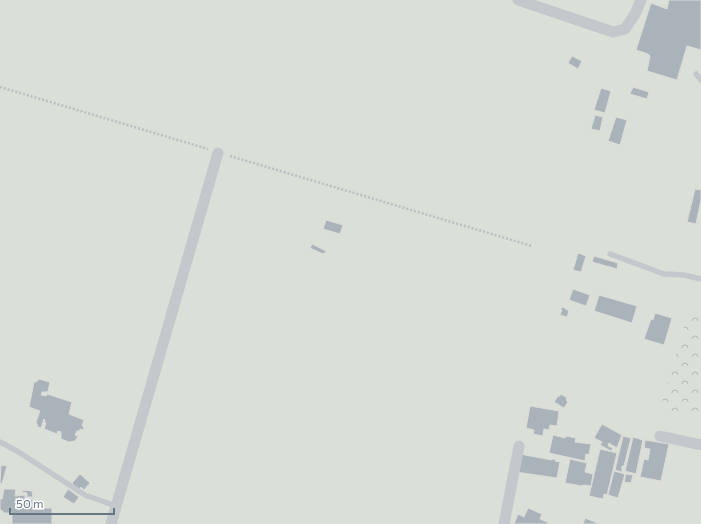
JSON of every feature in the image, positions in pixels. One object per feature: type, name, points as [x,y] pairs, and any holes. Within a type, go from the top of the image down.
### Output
[{"type":"street","points":[[518,0],[612,32],[624,29],[635,14],[641,0]]},
{"type":"street","points":[[110,524],[218,153]]},
{"type":"street","points":[[660,436],[701,445]]},
{"type":"street","points":[[504,524],[519,446]]},
{"type":"lane","points":[[696,74],[701,80]]},
{"type":"lane","points":[[610,254],[664,274],[684,275],[701,279]]},
{"type":"lane","points":[[0,442],[17,451],[85,495],[116,506]]},
{"type":"path","points":[[0,87],[532,246]]},
{"type":"green space","points":[[0,0],[701,0],[701,524],[0,524]]},
{"type":"green space","points":[[690,306],[701,308],[701,418],[660,409]]},
{"type":"building","points":[[669,0],[701,0],[701,50],[687,46],[677,80],[647,71],[650,56],[636,50],[651,3],[667,9]]},
{"type":"building","points":[[572,56],[582,61],[578,69],[568,63]]},
{"type":"building","points":[[633,87],[649,92],[647,99],[630,94]]},
{"type":"building","points":[[601,88],[611,91],[605,113],[594,110]]},
{"type":"building","points":[[595,115],[603,117],[600,131],[591,129]]},
{"type":"building","points":[[616,117],[627,120],[620,145],[608,141]]},
{"type":"building","points":[[695,189],[701,190],[701,200],[696,224],[687,222]]},
{"type":"building","points":[[326,220],[343,225],[340,234],[323,229]]},
{"type":"building","points":[[312,244],[326,251],[326,253],[323,254],[310,248]]},
{"type":"building","points":[[578,253],[586,256],[581,272],[573,270]]},
{"type":"building","points":[[594,256],[618,263],[617,269],[592,262]]},
{"type":"building","points":[[573,289],[590,295],[586,306],[569,300]]},
{"type":"building","points":[[599,295],[637,306],[632,323],[594,311]]},
{"type":"building","points":[[563,307],[569,311],[567,317],[560,315],[562,310],[560,309]]},
{"type":"building","points":[[655,313],[672,318],[664,345],[644,339],[651,319],[653,320]]},
{"type":"building","points":[[39,379],[50,382],[48,392],[42,392],[41,395],[46,396],[47,394],[72,402],[69,414],[84,420],[82,425],[84,428],[83,430],[80,429],[80,431],[77,431],[75,435],[78,436],[75,441],[69,442],[61,439],[61,432],[58,431],[57,434],[44,429],[46,423],[44,423],[44,419],[41,428],[38,427],[36,422],[40,411],[29,407],[34,382]]},
{"type":"building","points":[[561,394],[567,398],[566,400],[568,402],[564,408],[554,402]]},
{"type":"building","points":[[530,406],[559,411],[557,426],[550,425],[549,430],[544,429],[543,436],[533,434],[534,430],[526,428]]},
{"type":"building","points":[[602,424],[622,435],[617,448],[609,443],[608,446],[613,448],[611,451],[600,445],[602,442],[594,438]]},
{"type":"building","points":[[553,435],[565,438],[566,436],[576,438],[575,442],[591,444],[589,455],[586,454],[585,461],[549,453]]},
{"type":"building","points":[[623,436],[631,438],[624,466],[622,466],[622,472],[615,470]]},
{"type":"building","points":[[633,437],[643,440],[636,474],[625,471]]},
{"type":"building","points":[[645,440],[669,444],[661,481],[640,477],[644,459],[648,460],[650,449],[644,448]]},
{"type":"building","points":[[600,449],[617,453],[607,495],[604,494],[603,499],[589,496]]},
{"type":"building","points":[[520,454],[552,460],[556,459],[555,461],[560,462],[557,478],[516,472]]},
{"type":"building","points":[[570,459],[587,463],[585,472],[593,474],[591,486],[565,483]]},
{"type":"building","points":[[1,465],[7,466],[2,484],[0,483]]},
{"type":"building","points":[[614,471],[625,474],[618,498],[608,495]]},
{"type":"building","points":[[80,474],[90,483],[84,490],[81,487],[79,490],[72,483]]},
{"type":"building","points":[[626,474],[633,475],[631,483],[624,482]]},
{"type":"building","points":[[4,489],[16,489],[15,496],[25,495],[25,499],[34,500],[34,503],[41,503],[41,508],[52,508],[53,524],[12,524],[12,513],[3,513],[3,511],[0,510],[0,499],[2,499]]},
{"type":"building","points":[[68,489],[79,497],[74,504],[63,497]]},
{"type":"building","points":[[22,490],[32,491],[33,497],[27,497],[27,493],[22,492]]},
{"type":"building","points":[[528,508],[542,514],[540,519],[549,523],[514,524],[518,514],[524,517]]},
{"type":"building","points":[[585,518],[600,524],[583,524]]}]
